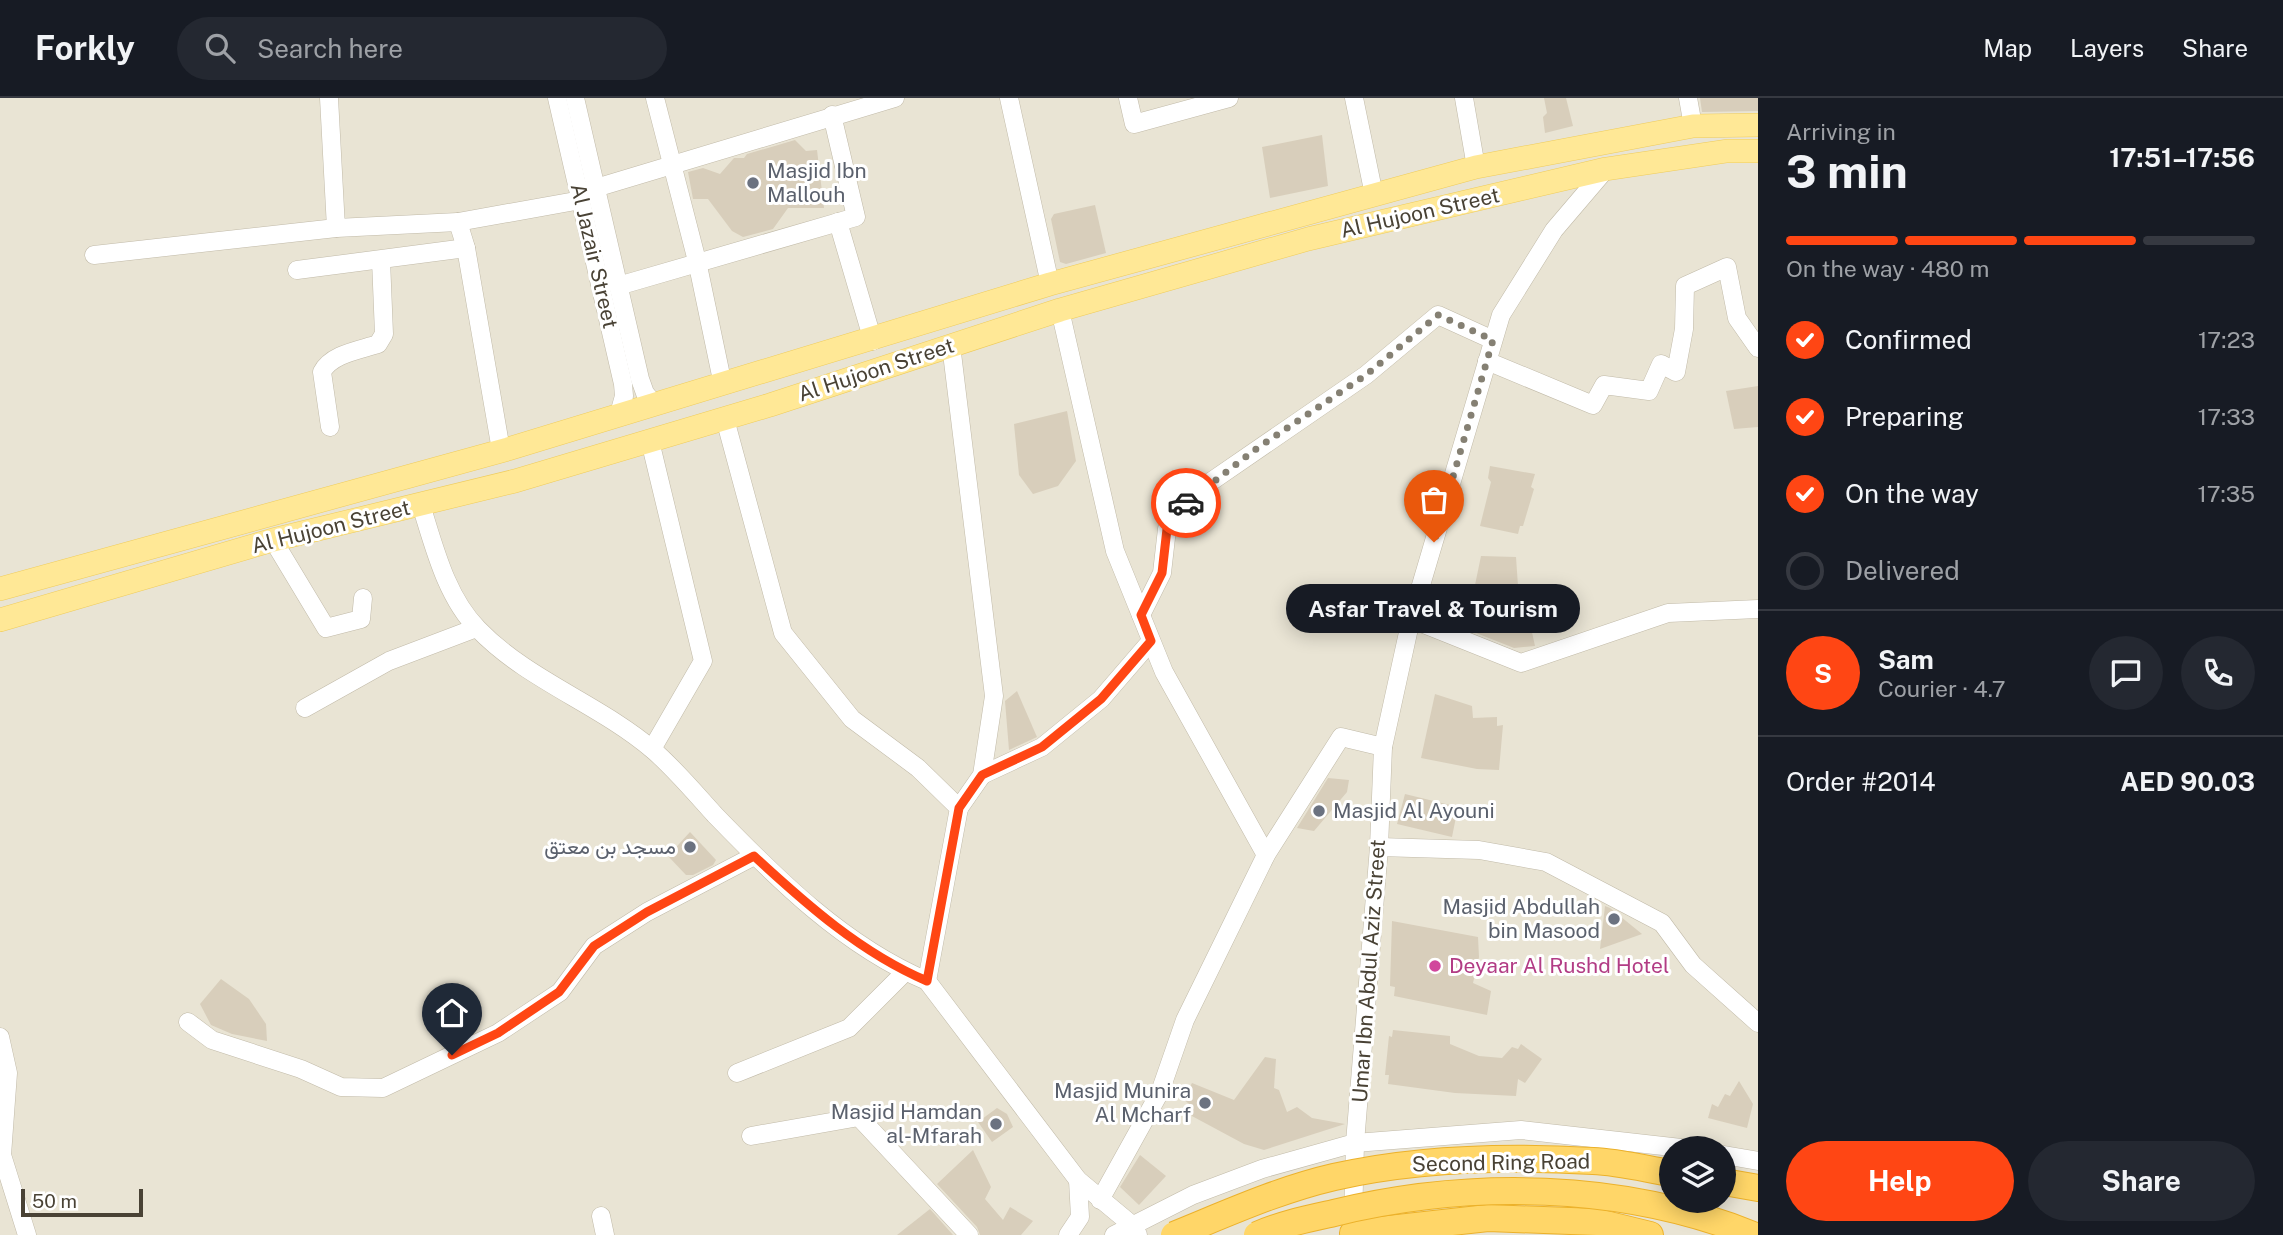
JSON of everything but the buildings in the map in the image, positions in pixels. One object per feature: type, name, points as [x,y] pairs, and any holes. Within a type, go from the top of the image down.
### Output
[{"type":"highway","name":"Second Ring Road","points":[[1174,1235],[1270,1196],[1332,1177],[1394,1166],[1466,1160],[1595,1161],[1659,1171]]},
{"type":"highway","points":[[1736,1184],[1758,1188]]},
{"type":"highway","name":"Second Ring Road","points":[[1257,1235],[1278,1226],[1391,1199],[1493,1191],[1614,1198],[1673,1209],[1753,1235]]},
{"type":"highway","points":[[1348,1234],[1488,1218],[1597,1222],[1650,1235]]},
{"type":"main road","name":"Al Hujoon Street","points":[[0,589],[501,450],[873,341],[1050,285],[1476,167],[1693,126],[1758,125]]},
{"type":"main road","name":"Al Hujoon Street","points":[[0,620],[273,540],[514,481],[725,419],[1060,310],[1308,239],[1606,169],[1727,151],[1758,151]]},
{"type":"street","points":[[329,98],[336,228]]},
{"type":"street","name":"Al Jazair Street","points":[[557,98],[585,194],[618,286],[642,386],[654,404]]},
{"type":"street","name":"Al Jazair Street","points":[[575,98],[585,194],[623,384],[624,396],[619,414]]},
{"type":"street","points":[[655,98],[697,261],[723,385]]},
{"type":"street","points":[[94,255],[336,228],[458,222],[585,194],[832,115],[895,98]]},
{"type":"street","points":[[1009,98],[1050,285]]},
{"type":"street","points":[[1128,98],[1134,124],[1229,98]]},
{"type":"street","points":[[1354,98],[1374,195]]},
{"type":"street","points":[[1464,98],[1476,167]]},
{"type":"street","points":[[1688,98],[1693,126]]},
{"type":"street","points":[[618,286],[856,217],[832,115]]},
{"type":"street","name":"Umar Ibn Abdul Aziz Street","points":[[1348,1234],[1379,847],[1383,747],[1410,619],[1501,315],[1554,230],[1606,169]]},
{"type":"street","points":[[458,222],[466,248],[501,450]]},
{"type":"street","points":[[838,222],[873,341]]},
{"type":"street","points":[[297,270],[466,248]]},
{"type":"street","points":[[330,427],[321,372],[324,366],[336,358],[378,344],[384,334],[381,260]]},
{"type":"street","points":[[1487,361],[1593,405],[1604,385],[1648,391],[1661,365],[1676,372],[1684,329],[1685,286],[1727,267],[1737,318],[1758,348]]},
{"type":"street","points":[[1060,310],[1115,551],[1164,672],[1266,855]]},
{"type":"street","points":[[1141,615],[1162,573],[1167,529],[1190,496],[1366,375],[1438,315],[1493,340]]},
{"type":"street","points":[[927,981],[959,808],[982,775],[994,696],[951,345]]},
{"type":"street","points":[[725,419],[783,633],[852,719],[918,768],[959,808]]},
{"type":"street","points":[[650,441],[704,661],[652,749]]},
{"type":"street","points":[[421,505],[442,569],[476,628],[502,652],[652,749],[754,856],[813,911],[905,972],[927,981],[1078,1180],[1135,1230]]},
{"type":"street","points":[[273,540],[326,628],[361,619],[363,598]]},
{"type":"street","points":[[1410,619],[1521,663],[1668,613],[1758,609]]},
{"type":"street","points":[[304,708],[389,661],[476,628]]},
{"type":"street","points":[[982,775],[1042,747],[1101,699],[1151,641]]},
{"type":"street","points":[[1100,1200],[1160,1092],[1185,1020],[1266,855],[1341,737],[1383,747]]},
{"type":"street","points":[[1379,847],[1479,850],[1546,862],[1662,923],[1693,965],[1758,1023]]},
{"type":"street","points":[[188,1022],[212,1040],[301,1069],[341,1087],[383,1088],[498,1033],[559,992],[594,946],[647,912],[754,856]]},
{"type":"street","points":[[737,1073],[849,1028],[905,972]]},
{"type":"street","points":[[0,1037],[8,1073],[2,1155],[27,1235]]},
{"type":"street","points":[[751,1136],[859,1117],[969,1235]]},
{"type":"street","points":[[1114,1235],[1135,1230],[1194,1195],[1262,1169],[1355,1143],[1521,1130],[1659,1146]]},
{"type":"street","points":[[1736,1157],[1758,1161]]},
{"type":"street","points":[[1068,1235],[1080,1217],[1078,1180]]},
{"type":"street","points":[[601,1216],[605,1235]]},
{"type":"shaded area","points":[[0,98],[1758,98],[1758,1235],[0,1235]]},
{"type":"way so far","points":[[1186,503],[1190,496],[1256,449],[1366,375],[1438,315],[1493,340],[1434,542]]},
{"type":"place","name":"Masjid Ibn Mallouh","points":[[753,183]]},
{"type":"place","name":"Asfar Travel & Tourism","points":[[1434,542]]},
{"type":"place","name":"Masjid Al Ayouni","points":[[1319,811]]},
{"type":"place","name":"مسجد بن معتق","points":[[690,847]]},
{"type":"place","name":"Masjid Abdullah bin Masood","points":[[1614,919]]},
{"type":"place","name":"Deyaar Al Rushd Hotel","points":[[1435,966]]},
{"type":"place","name":"Masjid Munira Al Mcharf","points":[[1205,1103]]},
{"type":"place","name":"Masjid Hamdan al-Mfarah","points":[[996,1124]]},
{"type":"route","points":[[452,1055],[498,1033],[559,992],[594,946],[647,912],[754,856],[813,911],[905,972],[927,981],[959,808],[982,775],[1042,747],[1101,699],[1151,641],[1141,615],[1162,573],[1167,529],[1186,503]]}]
